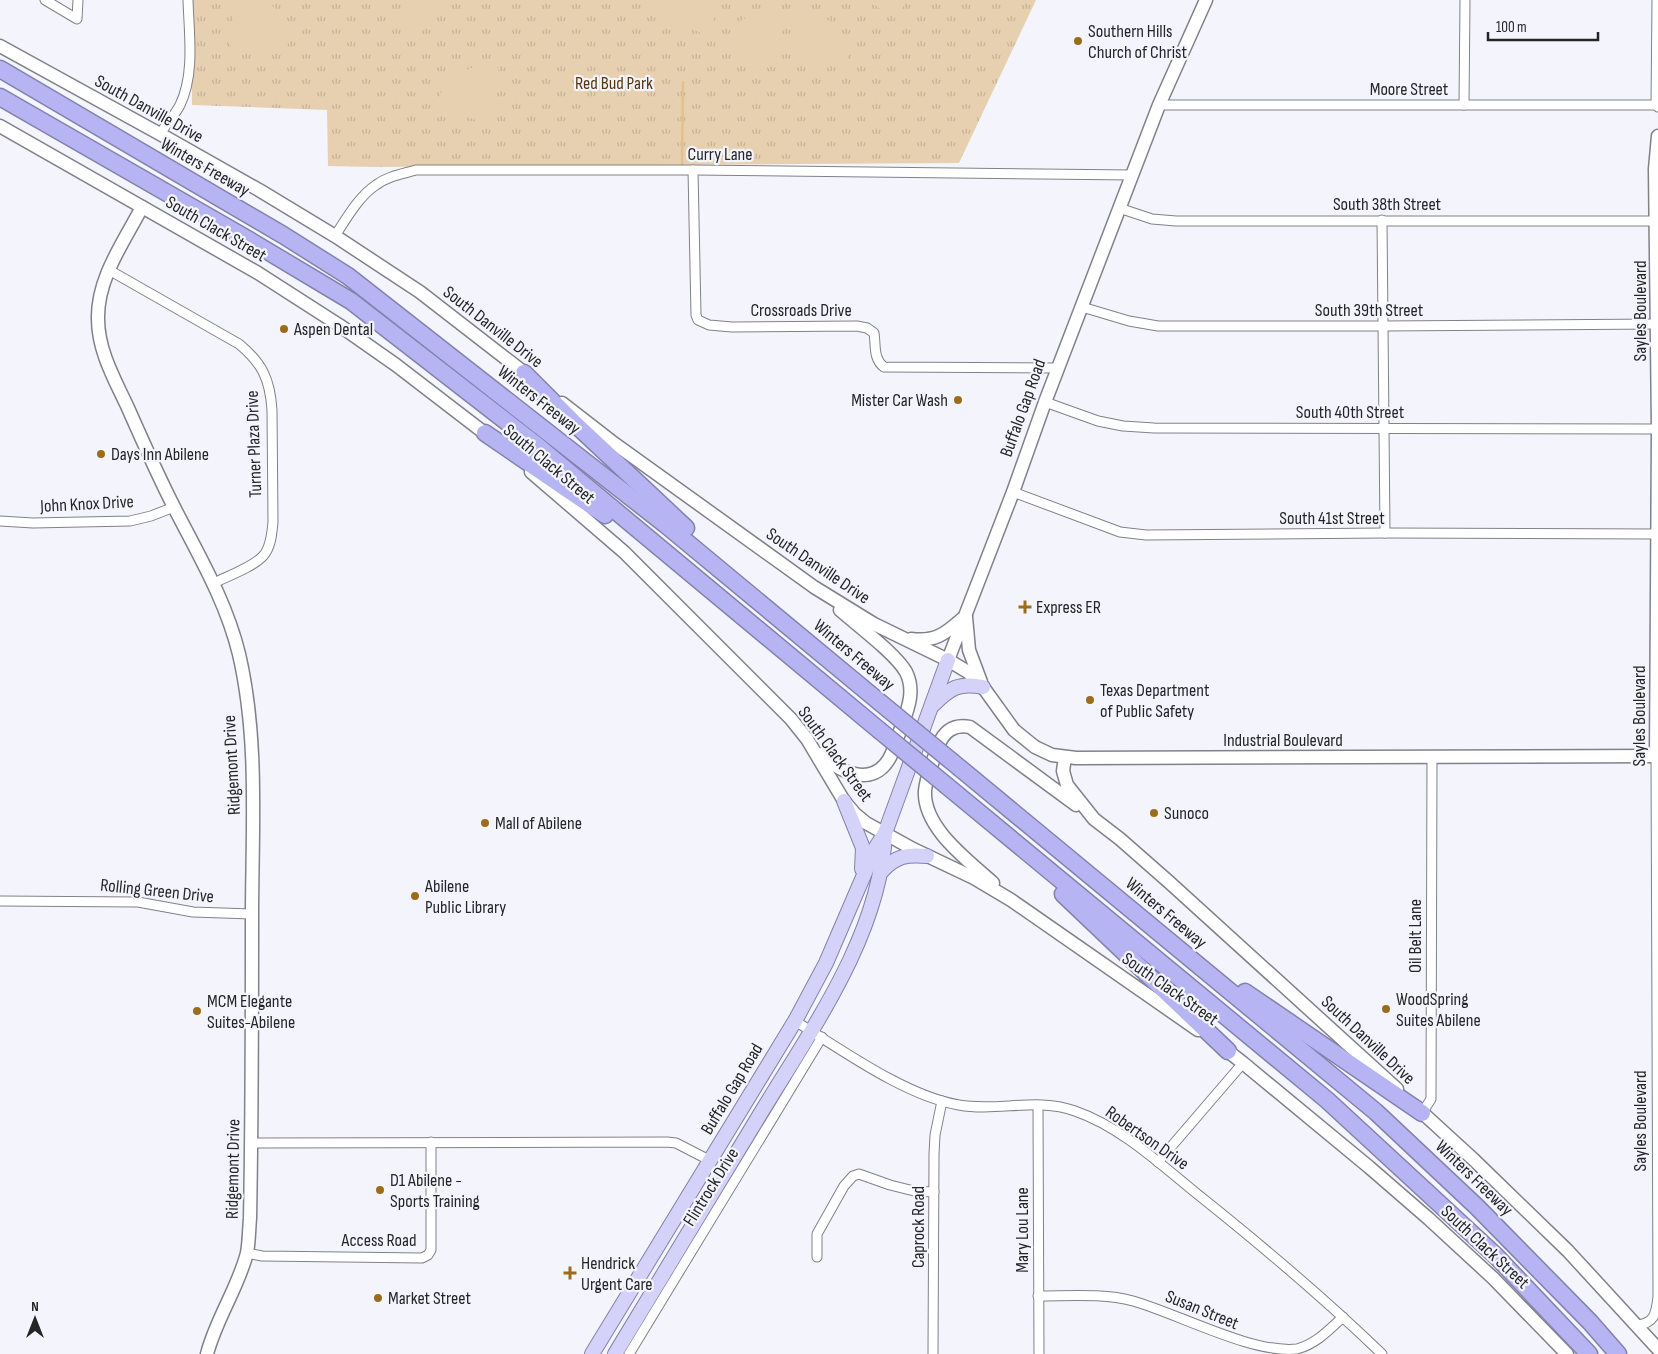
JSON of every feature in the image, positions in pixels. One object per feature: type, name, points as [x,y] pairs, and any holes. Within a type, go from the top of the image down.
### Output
[{"type":"highway","name":"Winters Freeway","points":[[0,70],[283,235],[348,276],[666,525],[1376,1112],[1477,1207],[1590,1322],[1618,1354]]},
{"type":"highway","name":"Winters Freeway","points":[[0,97],[224,225],[351,301],[534,443],[1327,1100],[1496,1256],[1589,1354]]},
{"type":"highway","points":[[524,373],[788,626]]},
{"type":"highway","points":[[485,433],[679,565]]},
{"type":"highway","points":[[983,815],[1109,940],[1228,1051]]},
{"type":"highway","points":[[1175,946],[1293,1023],[1422,1114]]},
{"type":"main road","name":"Buffalo Gap Road","points":[[592,1354],[795,1021],[826,963],[862,876],[885,833],[948,660],[1132,175],[1159,105],[1206,0]]},
{"type":"main road","name":"South Danville Drive","points":[[0,46],[259,190],[335,236],[420,292],[611,441],[814,587],[874,624],[948,660]]},
{"type":"main road","name":"South Clack Street","points":[[0,126],[258,273],[396,365],[485,433],[624,552],[760,691],[791,719],[807,739],[844,801],[855,814],[866,823],[927,856],[974,878],[1011,900],[1228,1051],[1429,1219],[1493,1278],[1568,1354]]},
{"type":"main road","name":"Sayles Boulevard","points":[[1657,756],[1658,429],[1655,169],[1658,136]]},
{"type":"main road","name":"Ridgemont Drive","points":[[142,207],[103,283],[98,319],[101,344],[133,421],[174,507],[214,584],[229,620],[239,655],[248,711],[253,779],[250,1218],[247,1253],[236,1285],[212,1336],[207,1354]]},
{"type":"main road","points":[[807,739],[827,760],[847,773],[854,775],[869,774],[880,769],[889,759],[911,697],[909,681],[901,665],[814,587]]},
{"type":"main road","points":[[902,638],[922,640],[936,638],[965,616]]},
{"type":"main road","points":[[965,616],[969,650],[983,687]]},
{"type":"main road","name":"Industrial Boulevard","points":[[948,660],[968,672],[983,687],[1021,737],[1043,752],[1064,758],[1657,756]]},
{"type":"main road","points":[[931,708],[955,687],[975,685],[983,687]]},
{"type":"main road","points":[[1011,900],[938,830],[928,815],[925,798],[926,784],[940,742],[948,731],[957,726],[964,726],[977,731],[1094,819]]},
{"type":"main road","name":"South Danville Drive","points":[[1064,758],[1067,785],[1094,819],[1120,839],[1175,888],[1473,1159],[1568,1252],[1658,1349]]},
{"type":"main road","points":[[844,801],[863,848],[862,876]]},
{"type":"main road","name":"Buffalo Gap Road","points":[[615,1354],[715,1188],[816,1034],[868,917],[882,870],[885,833]]},
{"type":"main road","points":[[882,870],[890,862],[903,856],[927,856]]},
{"type":"main road","points":[[711,1161],[718,1172],[715,1188]]},
{"type":"street","points":[[45,0],[77,19],[78,0]]},
{"type":"street","points":[[160,134],[179,106],[186,88],[189,69],[188,0]]},
{"type":"street","points":[[1464,105],[1465,0]]},
{"type":"street","points":[[1657,0],[1657,106]]},
{"type":"street","name":"Moore Street","points":[[1159,105],[1657,106]]},
{"type":"street","name":"Curry Lane","points":[[335,236],[360,201],[376,185],[393,176],[416,170],[693,170],[1132,175]]},
{"type":"street","name":"Crossroads Drive","points":[[693,170],[696,315],[698,320],[709,325],[732,327],[857,326],[867,328],[874,333],[876,354],[879,363],[884,367],[1058,368]]},
{"type":"street","name":"South 38th Street","points":[[1120,208],[1152,219],[1176,220],[1657,221]]},
{"type":"street","points":[[1382,220],[1385,533]]},
{"type":"street","name":"Turner Plaza Drive","points":[[109,270],[238,344],[253,356],[268,380],[272,410],[273,522],[271,537],[264,556],[214,584]]},
{"type":"street","name":"South 39th Street","points":[[1082,307],[1129,321],[1158,326],[1657,324]]},
{"type":"street","name":"South 40th Street","points":[[1045,402],[1098,421],[1123,426],[1154,428],[1658,429]]},
{"type":"street","name":"South 41st Street","points":[[1013,492],[1120,532],[1146,535],[1385,533],[1658,534]]},
{"type":"street","name":"John Knox Drive","points":[[0,520],[32,523],[130,521],[151,516],[174,507]]},
{"type":"street","name":"Sayles Boulevard","points":[[1636,1325],[1644,1324],[1652,1319],[1658,1297],[1657,756]]},
{"type":"street","name":"Oil Belt Lane","points":[[1422,1114],[1431,1099],[1432,757]]},
{"type":"street","name":"Rolling Green Drive","points":[[0,901],[138,902],[193,912],[252,914]]},
{"type":"street","name":"Robertson Drive","points":[[795,1021],[894,1081],[942,1102],[960,1106],[986,1107],[1059,1106],[1099,1121],[1158,1162],[1253,1239],[1343,1317],[1382,1354]]},
{"type":"street","name":"Flintrock Drive","points":[[629,1354],[816,1034]]},
{"type":"street","points":[[1158,1162],[1243,1063]]},
{"type":"street","name":"Caprock Road","points":[[933,1354],[935,1135],[942,1102]]},
{"type":"street","name":"Mary Lou Lane","points":[[1038,1106],[1039,1354]]},
{"type":"street","name":"Access Road","points":[[247,1253],[271,1256],[422,1258],[428,1255],[431,1250],[431,1142]]},
{"type":"street","points":[[252,1143],[667,1142],[676,1144],[711,1161]]},
{"type":"street","points":[[817,1257],[818,1234],[844,1186],[853,1176],[859,1174],[914,1191],[934,1192]]},
{"type":"street","name":"Susan Street","points":[[1038,1296],[1131,1300],[1253,1348],[1272,1351],[1297,1349],[1322,1337],[1343,1317]]},
{"type":"green space","name":"Red Bud Park","points":[[191,0],[1036,0],[959,163],[374,167],[328,166],[327,110],[192,105]]},
{"type":"green space","points":[[236,0],[265,1],[271,4],[282,20],[288,46],[233,48],[230,45]]},
{"type":"green space","points":[[403,0],[451,0],[437,16],[417,23],[403,25]]},
{"type":"green space","points":[[651,0],[716,0],[714,22],[708,36],[649,11],[648,6]]},
{"type":"green space","points":[[869,0],[907,0],[897,19],[884,12]]},
{"type":"green space","points":[[770,10],[786,13],[776,65],[772,67],[725,49],[730,33],[740,22],[753,14]]},
{"type":"green space","points":[[795,12],[812,12],[828,20],[835,27],[845,42],[847,61],[794,65],[791,62]]},
{"type":"green space","points":[[482,66],[499,68],[488,121],[484,123],[437,106],[442,90],[452,78],[466,70]]},
{"type":"waterway","points":[[682,166],[683,82]]},
{"type":"place","name":"Southern Hills Church of Christ","points":[[1078,41]]},
{"type":"place","name":"Aspen Dental","points":[[284,329]]},
{"type":"place","name":"Mister Car Wash","points":[[958,400]]},
{"type":"place","name":"Days Inn Abilene","points":[[101,454]]},
{"type":"place","name":"Express ER","points":[[1025,607]]},
{"type":"place","name":"Texas Department of Public Safety","points":[[1090,700]]},
{"type":"place","name":"Sunoco","points":[[1154,813]]},
{"type":"place","name":"Mall of Abilene","points":[[485,823]]},
{"type":"place","name":"Abilene Public Library","points":[[415,896]]},
{"type":"place","name":"WoodSpring Suites Abilene","points":[[1386,1009]]},
{"type":"place","name":"MCM Elegante Suites-Abilene","points":[[197,1011]]},
{"type":"place","name":"D1 Abilene - Sports Training","points":[[380,1190]]},
{"type":"place","name":"Hendrick Urgent Care","points":[[570,1273]]},
{"type":"place","name":"Market Street","points":[[378,1298]]}]
